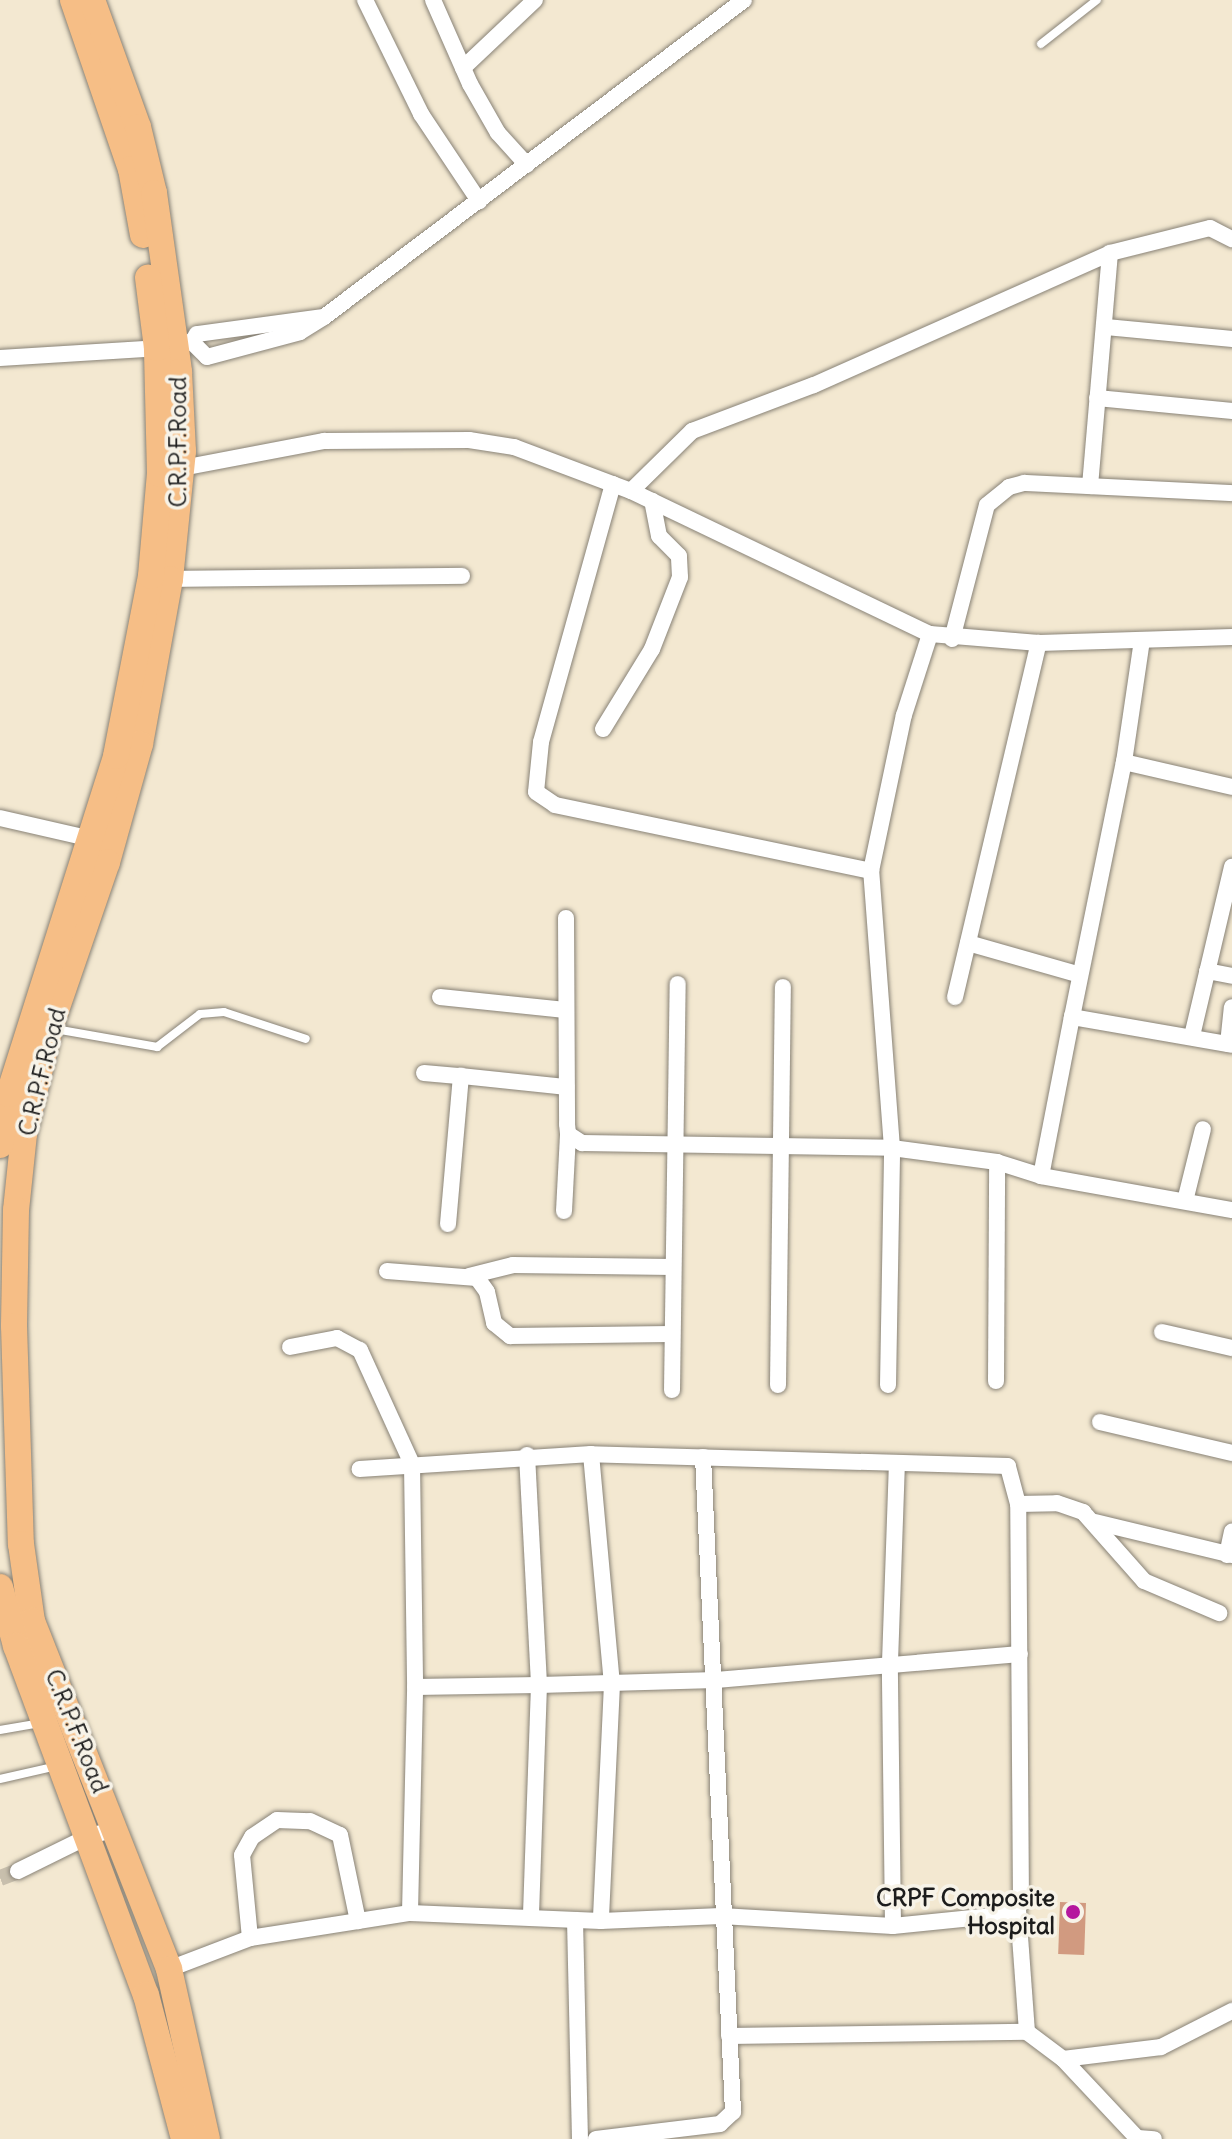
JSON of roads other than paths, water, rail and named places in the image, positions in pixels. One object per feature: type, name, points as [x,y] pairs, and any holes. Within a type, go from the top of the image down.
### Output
[{"type":"main road","name":"C.R.P.F.Road","points":[[0,1145],[5,1091],[92,839],[116,756],[151,576],[174,345],[131,169],[73,0]]},
{"type":"main road","name":"C.R.P.F.Road","points":[[92,0],[147,162],[174,345],[182,468],[170,579],[132,776],[50,1028],[29,1109],[16,1210],[15,1387],[23,1576],[32,1621],[117,1829],[169,1969],[207,2139]]},
{"type":"main road","name":"C.R.P.F.Road","points":[[0,1587],[146,1995],[184,2139]]},
{"type":"street","points":[[365,0],[421,114],[479,201]]},
{"type":"street","points":[[433,0],[463,68],[498,133],[527,165]]},
{"type":"street","points":[[463,68],[535,0]]},
{"type":"street","points":[[0,358],[174,345],[207,357],[300,332],[744,0]]},
{"type":"street","points":[[631,491],[692,431],[814,385],[1110,253],[1232,225]]},
{"type":"street","points":[[1210,228],[1232,239]]},
{"type":"street","points":[[1090,486],[1110,253]]},
{"type":"street","points":[[1106,327],[1232,339]]},
{"type":"street","points":[[1097,398],[1232,411]]},
{"type":"street","points":[[182,468],[324,441],[424,438],[514,447],[631,491],[930,634],[952,639],[1039,643],[1232,637]]},
{"type":"street","points":[[952,639],[963,584],[994,496],[1024,483],[1232,493]]},
{"type":"street","points":[[613,484],[541,742],[536,792],[555,805],[871,871]]},
{"type":"street","points":[[603,729],[652,649],[680,577],[679,556],[659,536],[652,501]]},
{"type":"street","points":[[170,579],[462,576]]},
{"type":"street","points":[[888,1385],[892,1148],[871,871],[904,715],[930,634]]},
{"type":"street","points":[[1041,1176],[1124,762],[1142,640]]},
{"type":"street","points":[[955,997],[1039,643]]},
{"type":"street","points":[[1124,762],[1232,787]]},
{"type":"street","points":[[0,818],[92,839]]},
{"type":"street","points":[[1192,1036],[1232,867]]},
{"type":"street","points":[[564,1211],[568,1134],[566,918]]},
{"type":"street","points":[[968,943],[1080,975]]},
{"type":"street","points":[[1207,971],[1232,976]]},
{"type":"street","points":[[672,1390],[678,984]]},
{"type":"street","points":[[778,1385],[783,987]]},
{"type":"street","points":[[440,997],[565,1010]]},
{"type":"street","points":[[1072,1017],[1230,1044],[1232,1007]]},
{"type":"street","points":[[424,1073],[566,1087]]},
{"type":"street","points":[[448,1224],[461,1076]]},
{"type":"street","points":[[1185,1201],[1203,1129]]},
{"type":"street","points":[[568,1134],[582,1143],[674,1147],[892,1148],[997,1162],[1041,1176],[1232,1210]]},
{"type":"street","points":[[996,1381],[997,1162]]},
{"type":"street","points":[[387,1271],[469,1276],[513,1265],[673,1267]]},
{"type":"street","points":[[469,1276],[483,1283],[494,1323],[510,1336],[671,1334]]},
{"type":"street","points":[[1162,1332],[1232,1348]]},
{"type":"street","points":[[290,1347],[337,1338],[360,1350],[412,1464],[415,1687],[410,1913]]},
{"type":"street","points":[[1100,1422],[1232,1453]]},
{"type":"street","points":[[359,1469],[527,1455],[591,1454],[897,1465],[999,1462],[1015,1474],[1020,1654],[1018,1910],[1027,2032]]},
{"type":"street","points":[[591,1454],[612,1684],[601,1921]]},
{"type":"street","points":[[527,1455],[539,1685],[531,1916]]},
{"type":"street","points":[[596,2139],[720,2124],[728,2118],[735,2098],[721,1916],[716,1680],[703,1457]]},
{"type":"street","points":[[893,1926],[890,1662],[897,1465]]},
{"type":"street","points":[[1018,1504],[1072,1506],[1095,1522],[1144,1581],[1219,1613]]},
{"type":"street","points":[[1095,1522],[1230,1555],[1232,1532]]},
{"type":"street","points":[[415,1687],[716,1680],[890,1662],[1020,1654]]},
{"type":"street","points":[[250,1938],[242,1855],[252,1837],[277,1820],[310,1821],[340,1835],[358,1921]]},
{"type":"street","points":[[18,1871],[89,1836],[117,1829]]},
{"type":"street","points":[[169,1969],[250,1938],[410,1913],[601,1921],[721,1916],[893,1926],[1001,1916],[1018,1910]]},
{"type":"street","points":[[575,1920],[580,2139]]},
{"type":"street","points":[[1063,2059],[1161,2047],[1232,2011]]},
{"type":"street","points":[[729,2036],[1027,2032],[1063,2059],[1143,2139]]},
{"type":"lane","points":[[1041,44],[1097,0]]},
{"type":"lane","points":[[50,1028],[157,1047],[200,1014],[224,1012],[306,1039]]},
{"type":"lane","points":[[0,1730],[46,1722]]},
{"type":"lane","points":[[0,1779],[62,1765]]},
{"type":"tunnel","points":[[0,1878],[18,1871]]},
{"type":"place","name":"CRPF Composite Hospital","points":[[1073,1912]]}]
